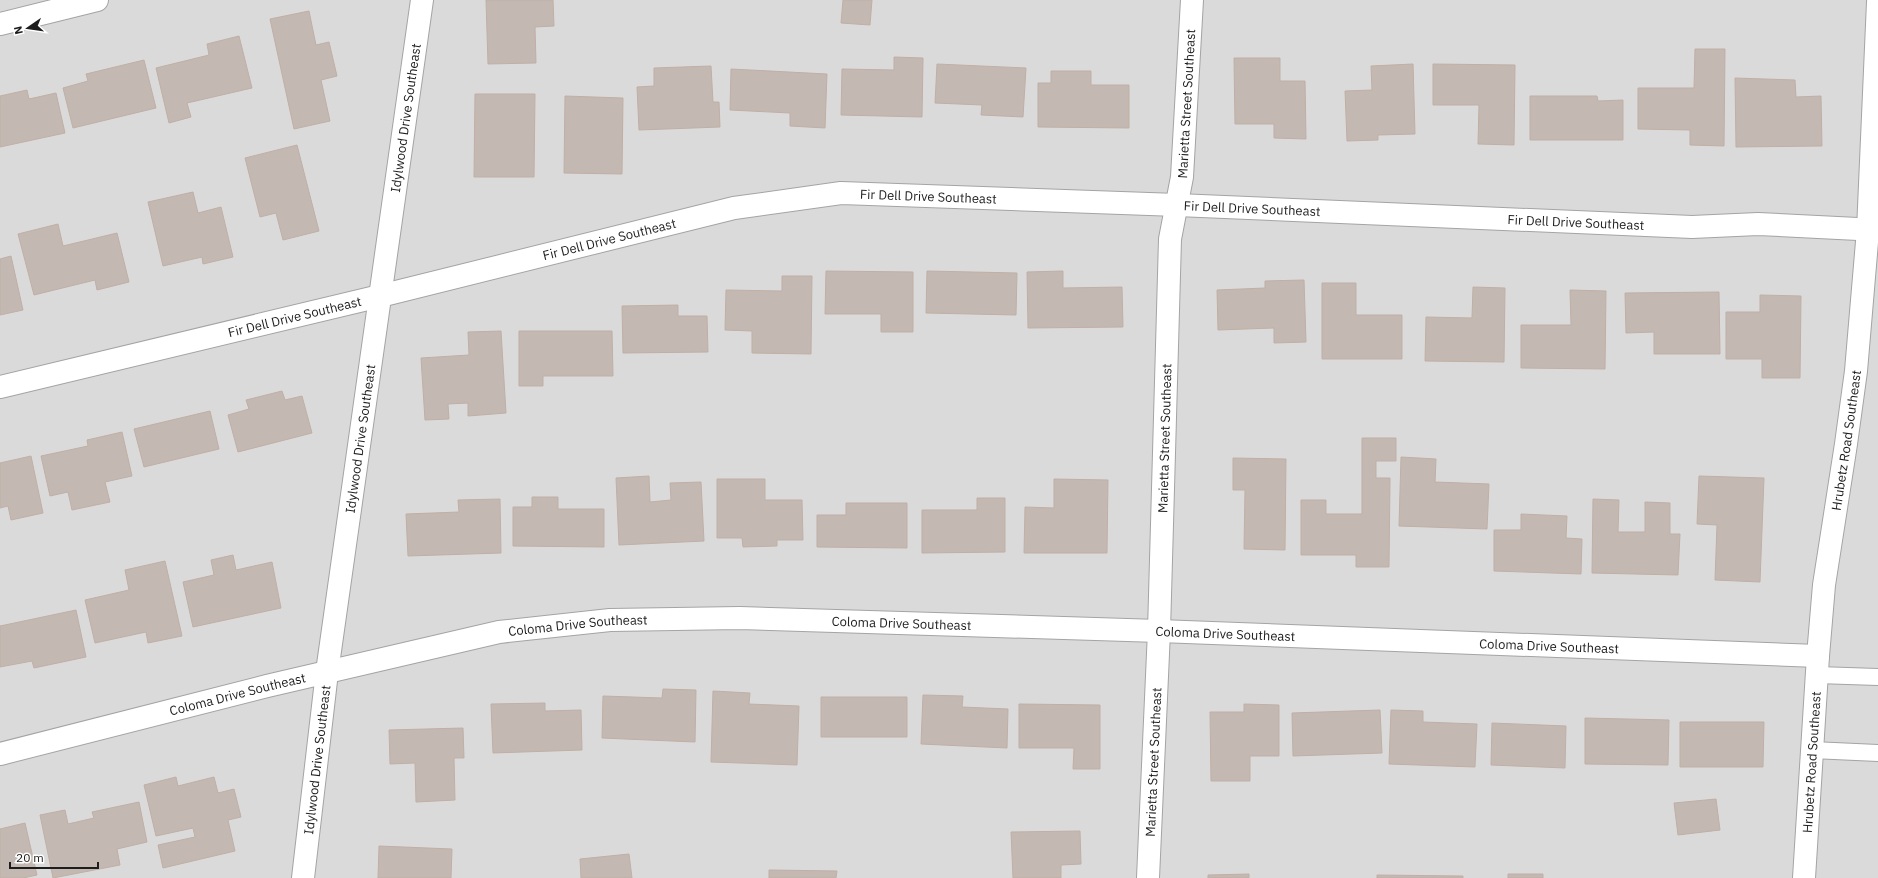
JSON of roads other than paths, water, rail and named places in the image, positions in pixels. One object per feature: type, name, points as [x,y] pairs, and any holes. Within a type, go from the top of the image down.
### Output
[{"type":"street","points":[[0,24],[97,0]]},
{"type":"street","name":"Idylwood Drive Southeast","points":[[303,878],[327,672],[422,0]]},
{"type":"street","name":"Marietta Street Southeast","points":[[1148,878],[1159,631],[1170,239],[1182,177],[1192,0]]},
{"type":"street","name":"Hrubetz Road Southeast","points":[[1804,878],[1817,665],[1824,585],[1856,372],[1873,230],[1878,2]]},
{"type":"street","name":"Fir Dell Drive Southeast","points":[[0,387],[380,296],[734,208],[841,193],[1177,205],[1692,228],[1758,224],[1873,230]]},
{"type":"street","name":"Coloma Drive Southeast","points":[[0,754],[327,672],[499,632],[610,620],[740,618],[1159,631],[1817,665]]},
{"type":"lane","points":[[1817,665],[1878,677]]},
{"type":"lane","points":[[1812,750],[1878,753]]}]
